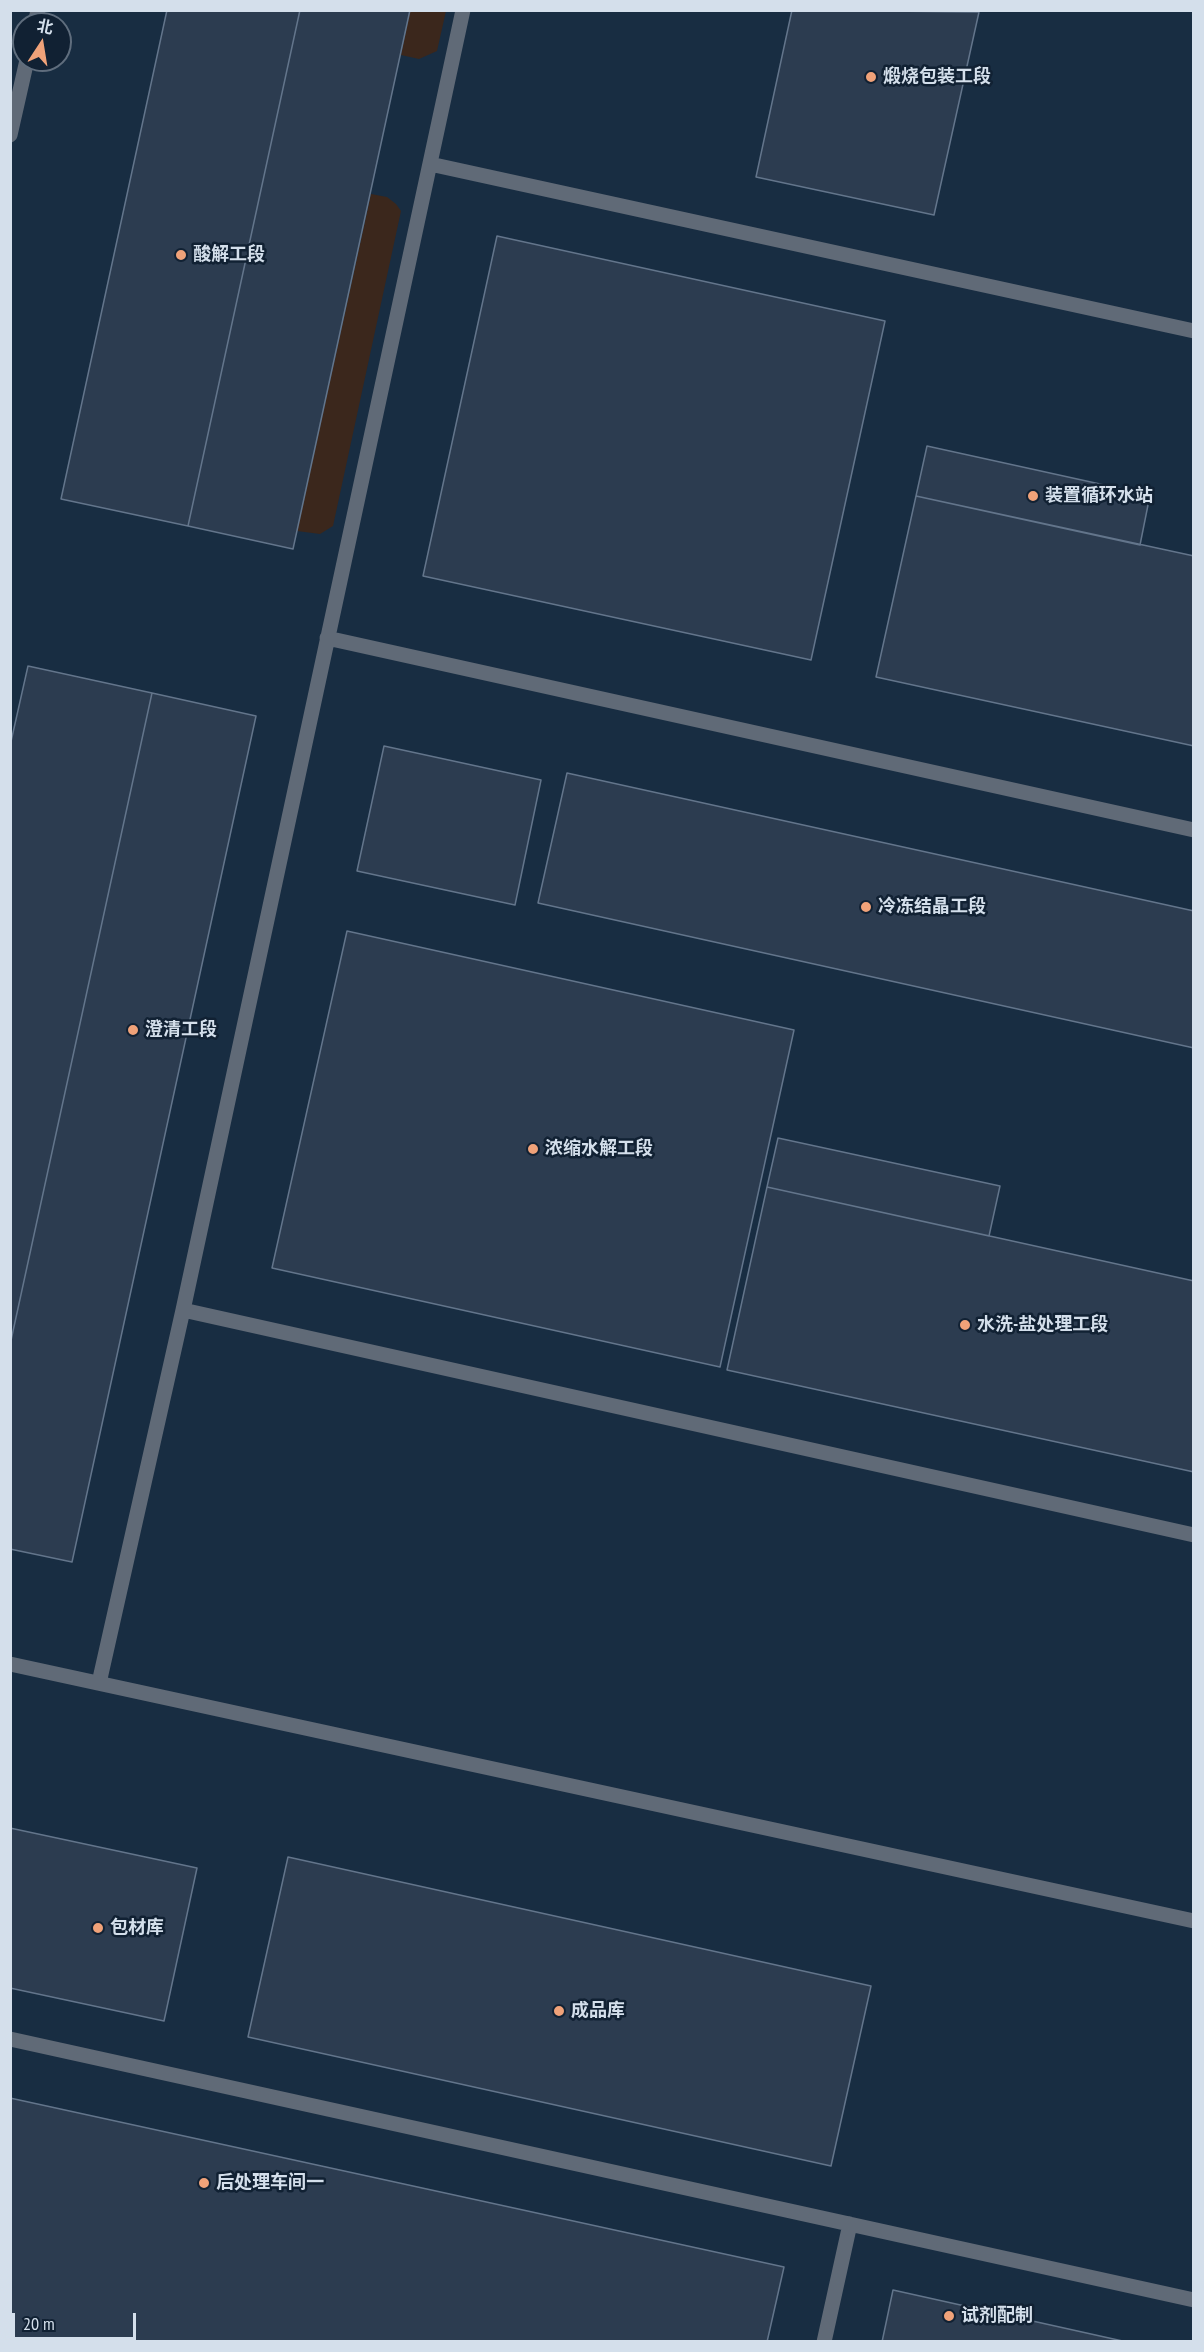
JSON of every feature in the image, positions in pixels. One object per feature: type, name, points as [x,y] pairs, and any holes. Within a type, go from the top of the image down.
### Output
[{"type":"lane","points":[[99,1683],[183,1310],[463,10]]},
{"type":"lane","points":[[10,135],[24,72]]},
{"type":"lane","points":[[430,164],[1194,331]]},
{"type":"lane","points":[[327,638],[1194,830]]},
{"type":"lane","points":[[183,1310],[1194,1535]]},
{"type":"lane","points":[[10,1664],[1194,1921]]},
{"type":"lane","points":[[10,2039],[1194,2300]]},
{"type":"lane","points":[[824,2342],[850,2224]]},
{"type":"shaded area","points":[[11,11],[1193,11],[1193,2341],[11,2341]]},
{"type":"shaded area","points":[[410,11],[446,11],[437,51],[419,59],[401,55]]},
{"type":"shaded area","points":[[371,194],[387,197],[401,211],[333,526],[320,534],[297,531]]},
{"type":"building","name":"酸解工段","points":[[167,10],[300,10],[188,526],[61,499]]},
{"type":"building","points":[[300,10],[410,10],[293,549],[188,526]]},
{"type":"building","name":"煅烧包装工段","points":[[792,10],[979,12],[934,215],[756,177]]},
{"type":"building","points":[[497,236],[885,321],[811,660],[423,576]]},
{"type":"building","name":"装置循环水站","points":[[927,446],[1150,495],[1140,545],[916,496]]},
{"type":"building","points":[[916,496],[1194,556],[1194,746],[876,677]]},
{"type":"building","points":[[28,666],[152,693],[10,1345],[10,746]]},
{"type":"building","name":"澄清工段","points":[[152,693],[256,716],[72,1562],[10,1549],[10,1345]]},
{"type":"building","points":[[384,746],[541,780],[515,905],[357,871]]},
{"type":"building","name":"冷冻结晶工段","points":[[567,773],[1194,911],[1194,1048],[538,903]]},
{"type":"building","name":"浓缩水解工段","points":[[347,931],[794,1030],[720,1367],[272,1268]]},
{"type":"building","points":[[778,1138],[1000,1186],[989,1236],[767,1187]]},
{"type":"building","name":"水洗-盐处理工段","points":[[767,1187],[1194,1281],[1194,1472],[727,1370]]},
{"type":"building","name":"包材库","points":[[10,1828],[197,1868],[164,2021],[10,1988]]},
{"type":"building","name":"成品库","points":[[288,1857],[871,1986],[831,2166],[248,2037]]},
{"type":"building","name":"后处理车间一","points":[[10,2098],[784,2267],[767,2342],[10,2342]]},
{"type":"building","name":"试剂配制","points":[[893,2290],[1127,2342],[882,2342]]},
{"type":"place","name":"煅烧包装工段","points":[[871,77]]},
{"type":"place","name":"酸解工段","points":[[181,255]]},
{"type":"place","name":"装置循环水站","points":[[1033,496]]},
{"type":"place","name":"冷冻结晶工段","points":[[866,907]]},
{"type":"place","name":"澄清工段","points":[[133,1030]]},
{"type":"place","name":"浓缩水解工段","points":[[533,1149]]},
{"type":"place","name":"水洗-盐处理工段","points":[[965,1325]]},
{"type":"place","name":"包材库","points":[[98,1928]]},
{"type":"place","name":"成品库","points":[[559,2011]]},
{"type":"place","name":"后处理车间一","points":[[204,2183]]},
{"type":"place","name":"试剂配制","points":[[949,2316]]}]
